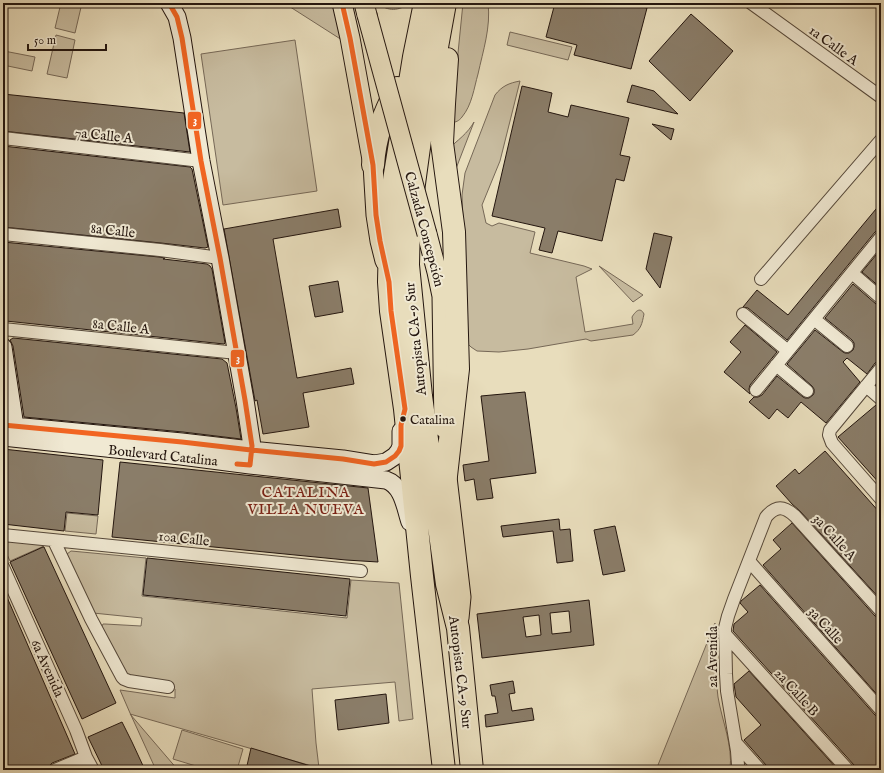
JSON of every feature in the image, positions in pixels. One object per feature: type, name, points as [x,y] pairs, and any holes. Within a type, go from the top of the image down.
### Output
[{"type":"highway","name":"Autopista CA-9 Sur","points":[[425,3],[394,174],[391,200],[389,282],[391,311],[405,409],[419,550],[444,770]]},
{"type":"highway","name":"Autopista CA-9 Sur","points":[[445,3],[420,140],[409,220],[408,265],[422,403],[447,584],[458,628],[472,770]]},
{"type":"highway","points":[[446,476],[458,369],[454,232],[442,144],[450,3]]},
{"type":"highway","points":[[373,165],[374,150],[384,113],[399,82],[414,57]]},
{"type":"main road","points":[[169,3],[177,16],[182,38],[201,161],[237,354],[250,436],[251,458]]},
{"type":"main road","points":[[342,3],[350,38],[373,165],[376,215],[389,282]]},
{"type":"main road","name":"Calzada Concepción","points":[[366,9],[427,234],[442,296],[442,372],[445,468],[461,598],[458,628]]},
{"type":"main road","points":[[3,347],[14,420],[6,429]]},
{"type":"main road","name":"Boulevard Catalina","points":[[251,458],[343,459],[368,464],[386,462],[395,456],[401,446],[401,425],[405,409]]},
{"type":"main road","name":"Boulevard Catalina","points":[[6,429],[251,458],[382,479],[397,487],[401,494],[419,550]]},
{"type":"street","name":"1a Calle A","points":[[751,3],[881,97]]},
{"type":"street","name":"7a Calle A","points":[[3,138],[201,161]]},
{"type":"street","points":[[761,279],[881,140]]},
{"type":"street","name":"8a Calle","points":[[3,234],[160,250],[220,258]]},
{"type":"street","points":[[756,390],[881,237]]},
{"type":"street","points":[[852,273],[881,298]]},
{"type":"street","points":[[743,314],[788,351]]},
{"type":"street","points":[[814,319],[847,346]]},
{"type":"street","name":"8a Calle A","points":[[3,328],[237,354]]},
{"type":"street","points":[[776,365],[808,391]]},
{"type":"street","points":[[881,368],[835,424],[829,436],[832,443],[881,499]]},
{"type":"street","points":[[866,386],[881,399]]},
{"type":"street","name":"2a Avenida","points":[[738,770],[736,743],[727,691],[725,628],[728,616],[766,517],[774,509],[778,508]]},
{"type":"street","name":"3a Calle A","points":[[778,508],[786,510],[796,516],[881,611]]},
{"type":"street","name":"10a Calle","points":[[3,535],[362,571]]},
{"type":"street","points":[[54,541],[91,619],[122,677],[129,681],[168,687]]},
{"type":"street","name":"3a Calle","points":[[749,561],[881,710]]},
{"type":"street","name":"6a Avenida","points":[[3,567],[93,770]]},
{"type":"street","name":"2a Calle B","points":[[725,634],[848,770]]},
{"type":"street","points":[[736,743],[759,770]]},
{"type":"street","points":[[55,770],[86,757]]},
{"type":"street","points":[[738,770],[747,767],[759,770]]},
{"type":"shaded area","points":[[61,3],[82,3],[75,33],[55,28]]},
{"type":"shaded area","points":[[284,3],[333,3],[342,40]]},
{"type":"shaded area","points":[[378,3],[410,3],[402,8],[390,9]]},
{"type":"shaded area","points":[[463,3],[488,3],[489,12],[484,48],[474,91],[461,118],[451,123]]},
{"type":"shaded area","points":[[510,32],[572,47],[568,60],[507,45]]},
{"type":"shaded area","points":[[56,35],[75,40],[67,78],[47,74]]},
{"type":"shaded area","points":[[295,40],[317,191],[223,205],[201,54]]},
{"type":"shaded area","points":[[4,51],[35,57],[32,71],[3,65]]},
{"type":"shaded area","points":[[520,81],[500,161],[482,205],[486,223],[492,226],[499,223],[535,232],[530,253],[592,269],[576,277],[585,332],[633,324],[632,317],[636,312],[641,310],[644,314],[642,323],[638,331],[633,335],[591,341],[586,339],[528,349],[499,352],[477,351],[468,344],[462,195],[465,173],[495,95],[506,85]]},
{"type":"shaded area","points":[[474,122],[452,179],[448,149],[466,133]]},
{"type":"shaded area","points":[[599,266],[643,295],[633,302]]},
{"type":"shaded area","points":[[67,513],[98,516],[96,534],[65,531]]},
{"type":"shaded area","points":[[7,541],[43,544],[44,546],[10,561],[3,546],[3,543]]},
{"type":"shaded area","points":[[71,551],[146,558],[142,596],[347,618],[351,580],[399,583],[413,719],[399,721],[395,682],[312,689],[319,768],[131,714],[120,690],[175,698],[175,689],[125,683],[101,628],[103,624],[141,626],[142,618],[93,613],[67,557],[67,554]]},
{"type":"shaded area","points":[[715,623],[717,688],[729,742],[731,761],[730,770],[656,770]]},
{"type":"shaded area","points":[[131,715],[178,770],[156,770]]},
{"type":"shaded area","points":[[182,730],[243,749],[237,770],[209,770],[173,759]]},
{"type":"building","points":[[555,3],[625,3],[647,8],[631,69],[574,55],[577,45],[546,37]]},
{"type":"building","points":[[691,14],[733,51],[690,101],[649,61]]},
{"type":"building","points":[[632,85],[654,91],[678,114],[627,102]]},
{"type":"building","points":[[522,86],[552,93],[548,112],[568,117],[571,105],[629,118],[620,155],[630,157],[624,181],[616,179],[602,241],[558,231],[552,253],[539,250],[545,228],[492,216]]},
{"type":"building","points":[[3,94],[184,113],[190,152],[3,131]]},
{"type":"building","points":[[652,124],[674,129],[671,140]]},
{"type":"building","points":[[3,146],[190,167],[192,169],[208,247],[205,248],[3,227]]},
{"type":"building","points":[[881,203],[881,230],[875,232],[787,340],[748,308],[743,307],[757,290],[788,315]]},
{"type":"building","points":[[338,209],[341,227],[273,239],[297,378],[351,368],[354,384],[303,393],[309,427],[263,434],[257,400],[255,401],[224,229]]},
{"type":"building","points":[[654,233],[672,237],[660,288],[646,269]]},
{"type":"building","points":[[3,242],[159,257],[165,258],[163,259],[207,264],[212,269],[225,343],[6,321],[3,306]]},
{"type":"building","points":[[881,249],[881,288],[862,272]]},
{"type":"building","points":[[338,281],[343,312],[315,317],[309,286]]},
{"type":"building","points":[[853,284],[876,304],[881,305],[881,360],[875,363],[867,374],[847,358],[843,362],[860,382],[826,423],[801,402],[788,418],[777,409],[769,419],[749,402],[754,397],[762,395],[777,376],[803,397],[809,398],[813,395],[814,389],[812,386],[787,364],[815,330],[843,352],[849,353],[853,350],[854,343],[852,340],[825,318]]},
{"type":"building","points":[[745,325],[777,352],[750,385],[750,394],[724,372],[741,352],[730,342]]},
{"type":"building","points":[[13,338],[222,359],[227,363],[241,439],[24,417],[13,346],[10,340]]},
{"type":"building","points":[[525,392],[536,473],[490,479],[493,498],[477,500],[474,479],[465,481],[463,465],[489,461],[481,396]]},
{"type":"building","points":[[876,405],[881,406],[881,485],[838,437]]},
{"type":"building","points":[[3,449],[103,460],[98,515],[66,512],[64,531],[3,524]]},
{"type":"building","points":[[825,451],[881,514],[881,600],[776,486],[795,469],[799,474]]},
{"type":"building","points":[[120,462],[368,488],[378,562],[112,537]]},
{"type":"building","points":[[559,519],[560,530],[570,529],[573,561],[557,563],[553,531],[503,537],[501,526]]},
{"type":"building","points":[[792,523],[875,616],[881,618],[881,699],[763,565],[781,549],[773,540]]},
{"type":"building","points":[[615,526],[625,571],[603,575],[594,530]]},
{"type":"building","points":[[43,547],[116,703],[82,719],[10,562]]},
{"type":"building","points":[[147,558],[350,579],[346,616],[143,595]]},
{"type":"building","points":[[760,585],[875,715],[881,717],[881,770],[855,770],[854,765],[733,631],[734,624],[748,612],[740,603],[741,601]]},
{"type":"building","points":[[3,588],[75,754],[52,763],[48,770],[3,770]]},
{"type":"building","points":[[589,600],[594,645],[482,658],[477,614]],"holes":[[[569,611],[571,632],[552,634],[550,613]],[[539,615],[541,635],[526,637],[523,617]]]},
{"type":"building","points":[[749,671],[838,770],[767,770],[766,765],[744,740],[761,725],[736,697],[734,684]]},
{"type":"building","points":[[513,681],[515,693],[509,694],[512,711],[532,708],[534,720],[486,727],[485,715],[498,713],[495,696],[492,696],[490,685]]},
{"type":"building","points":[[386,694],[389,723],[338,730],[335,700]]},
{"type":"building","points":[[122,722],[145,770],[104,770],[88,737]]},
{"type":"building","points":[[251,748],[317,768],[316,770],[246,770]]},
{"type":"transit line","name":"3","points":[[169,3],[177,17],[182,38],[201,161],[220,258],[252,446],[250,465],[237,464]]},
{"type":"transit line","name":"3","points":[[3,425],[182,442],[343,459],[374,464],[386,462],[395,456],[401,446],[401,425],[405,409],[391,311],[389,282],[376,215],[373,165],[350,38],[342,3]]},
{"type":"place","name":"Catalina","points":[[403,419]]},
{"type":"district","name":"CATALINA VILLA NUEVA","points":[[306,500]]}]
